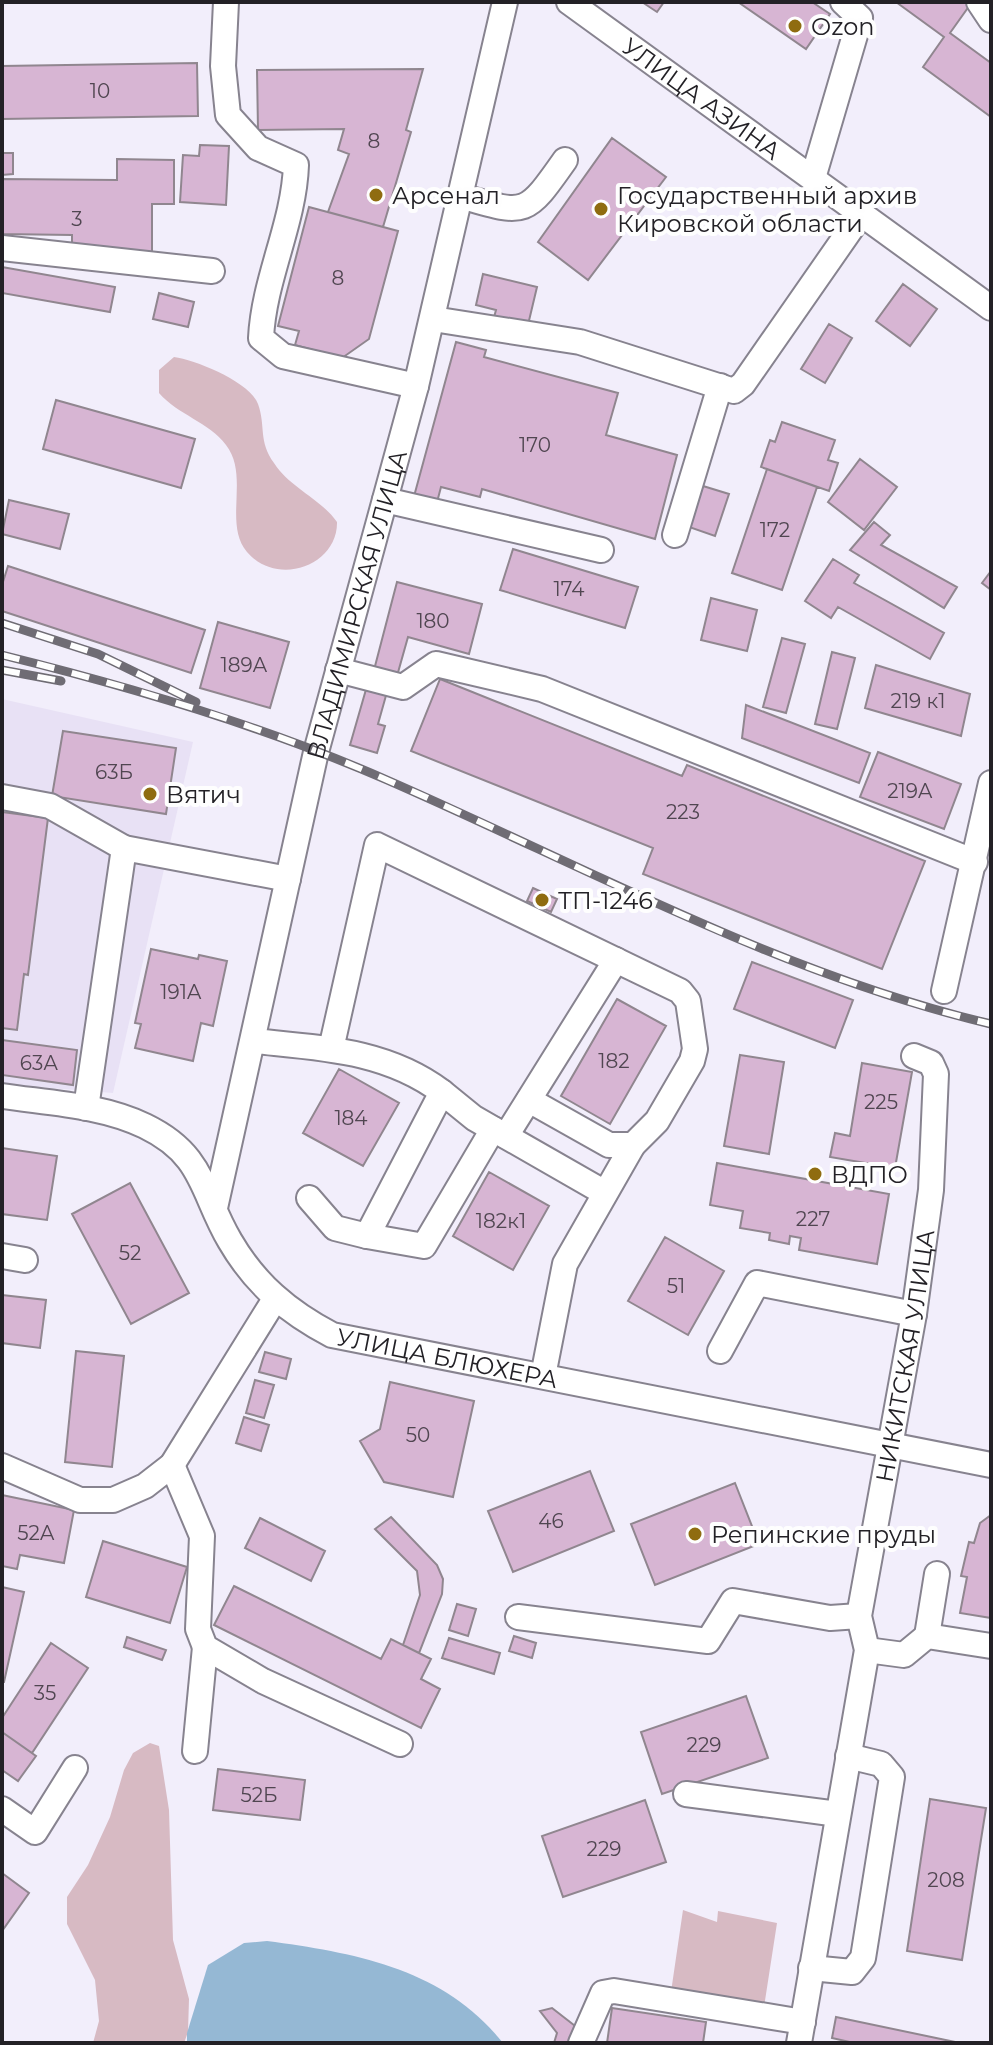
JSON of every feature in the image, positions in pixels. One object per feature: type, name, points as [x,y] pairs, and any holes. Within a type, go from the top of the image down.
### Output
[{"type":"street","points":[[226,2],[223,66],[228,115],[258,148],[296,165],[295,186],[263,305],[261,338],[283,356],[416,386]]},
{"type":"street","name":"ВЛАДИМИРСКАЯ УЛИЦА","points":[[215,1208],[338,670],[433,319],[505,2]]},
{"type":"street","name":"УЛИЦА АЗИНА","points":[[569,2],[991,308]]},
{"type":"street","points":[[979,2],[991,20]]},
{"type":"street","points":[[813,178],[855,7]]},
{"type":"street","points":[[460,196],[511,211],[537,200],[565,160]]},
{"type":"street","points":[[433,319],[580,342],[734,391],[743,384],[862,213]]},
{"type":"street","points":[[2,248],[212,271]]},
{"type":"street","points":[[675,535],[720,386]]},
{"type":"street","points":[[385,500],[601,550]]},
{"type":"street","points":[[338,670],[403,687],[436,664],[542,689],[975,862]]},
{"type":"street","points":[[944,991],[991,785]]},
{"type":"street","points":[[2,797],[50,806],[124,848],[288,879]]},
{"type":"street","points":[[331,1049],[377,845],[680,991],[688,1001],[695,1049],[692,1061],[657,1121],[633,1145],[565,1264],[543,1376]]},
{"type":"street","points":[[86,1108],[124,848]]},
{"type":"street","points":[[309,1198],[335,1228],[424,1246],[500,1132],[529,1100],[616,960]]},
{"type":"street","points":[[254,1041],[353,1051],[416,1072],[500,1132],[605,1193]]},
{"type":"street","name":"НИКИТСКАЯ УЛИЦА","points":[[801,2033],[867,1650],[859,1616],[887,1444],[914,1314],[931,1190],[936,1074],[931,1063],[914,1056]]},
{"type":"street","points":[[367,1236],[442,1092]]},
{"type":"street","name":"УЛИЦА БЛЮХЕРА","points":[[2,1096],[86,1108],[144,1126],[165,1138],[203,1177],[229,1239],[253,1275],[275,1299],[332,1335],[991,1465]]},
{"type":"street","points":[[529,1100],[609,1145],[633,1145]]},
{"type":"street","points":[[720,1351],[757,1283],[914,1314]]},
{"type":"street","points":[[2,1466],[80,1500],[113,1500],[145,1486],[172,1465],[275,1299]]},
{"type":"street","points":[[172,1465],[202,1536],[198,1629],[205,1647],[195,1751]]},
{"type":"street","points":[[867,1650],[904,1655],[927,1636],[937,1574]]},
{"type":"street","points":[[518,1617],[708,1641],[733,1601],[830,1618],[859,1616]]},
{"type":"street","points":[[927,1636],[991,1646]]},
{"type":"street","points":[[205,1647],[263,1681],[400,1744]]},
{"type":"street","points":[[811,1968],[852,1972],[863,1958],[892,1777],[881,1764],[848,1756]]},
{"type":"street","points":[[2,1809],[35,1832],[75,1768]]},
{"type":"street","points":[[686,1794],[838,1814]]},
{"type":"street","points":[[581,2043],[603,1993],[614,1991],[801,2033]]},
{"type":"shaded area","points":[[174,357],[221,373],[253,396],[260,412],[266,448],[274,463],[337,522],[335,537],[328,550],[317,560],[304,567],[274,569],[247,552],[237,527],[233,457],[211,430],[159,393],[159,370]]},
{"type":"shaded area","points":[[2,699],[193,742],[113,1093],[2,1084]]},
{"type":"shaded area","points":[[150,1743],[159,1746],[169,1810],[173,1940],[189,1999],[188,2032],[184,2043],[93,2043],[99,2021],[95,1980],[67,1924],[67,1897],[88,1865],[110,1817],[124,1770],[133,1753]]},
{"type":"shaded area","points":[[683,1910],[717,1922],[718,1911],[777,1923],[764,2007],[671,1992]]},
{"type":"water","points":[[267,1941],[366,1959],[426,1981],[480,2018],[503,2043],[187,2043],[187,2033],[208,1965],[244,1943]]},
{"type":"building","points":[[642,2],[664,2],[657,12]]},
{"type":"building","points":[[738,2],[812,2],[830,14],[806,49]]},
{"type":"building","points":[[896,2],[972,2],[950,33],[991,63],[991,117],[923,67],[944,37]]},
{"type":"building","points":[[197,63],[198,116],[2,119],[2,66]]},
{"type":"building","points":[[423,69],[406,130],[411,132],[383,227],[328,212],[349,154],[338,150],[344,129],[258,130],[257,70]]},
{"type":"building","points":[[612,138],[666,177],[588,280],[538,242]]},
{"type":"building","points":[[200,145],[229,146],[226,205],[180,202],[183,155],[199,156]]},
{"type":"building","points":[[2,153],[13,153],[13,174],[2,175]]},
{"type":"building","points":[[117,159],[174,160],[174,204],[152,204],[152,252],[72,252],[72,235],[2,234],[2,179],[117,180]]},
{"type":"building","points":[[309,207],[398,231],[369,339],[342,358],[295,345],[299,331],[278,326]]},
{"type":"building","points":[[2,267],[115,287],[110,312],[2,293]]},
{"type":"building","points":[[483,274],[537,287],[527,329],[493,321],[496,310],[476,305]]},
{"type":"building","points":[[903,284],[937,309],[910,346],[876,321]]},
{"type":"building","points":[[159,293],[194,302],[188,327],[153,319]]},
{"type":"building","points":[[829,324],[852,338],[825,383],[801,369]]},
{"type":"building","points":[[456,342],[486,350],[484,357],[618,393],[606,435],[677,455],[655,539],[482,489],[480,497],[441,487],[436,506],[413,500]]},
{"type":"building","points":[[56,400],[195,439],[181,488],[43,449]]},
{"type":"building","points":[[782,422],[835,440],[828,460],[838,463],[829,491],[761,467],[770,440],[775,442]]},
{"type":"building","points":[[860,459],[897,487],[864,530],[828,502]]},
{"type":"building","points":[[767,469],[817,487],[782,590],[732,573]]},
{"type":"building","points":[[703,486],[729,494],[715,536],[689,527]]},
{"type":"building","points":[[9,500],[69,514],[60,549],[2,534]]},
{"type":"building","points":[[874,522],[890,535],[881,545],[957,587],[944,608],[850,550]]},
{"type":"building","points":[[513,549],[638,587],[625,628],[500,590]]},
{"type":"building","points":[[833,559],[859,575],[854,583],[944,633],[930,659],[838,607],[831,618],[805,601]]},
{"type":"building","points":[[8,566],[205,630],[191,673],[2,611],[2,585]]},
{"type":"building","points":[[991,571],[991,590],[982,583]]},
{"type":"building","points":[[397,582],[482,604],[469,654],[408,637],[397,676],[374,670]]},
{"type":"building","points":[[711,598],[757,610],[747,651],[701,640]]},
{"type":"building","points":[[218,622],[289,642],[270,708],[200,688]]},
{"type":"building","points":[[782,638],[805,644],[786,713],[763,707]]},
{"type":"building","points":[[832,652],[855,658],[837,729],[815,724]]},
{"type":"building","points":[[876,665],[970,694],[961,736],[865,708]]},
{"type":"building","points":[[440,679],[682,776],[687,765],[925,861],[882,969],[643,874],[653,848],[411,751]]},
{"type":"building","points":[[367,686],[387,692],[378,724],[385,726],[377,753],[350,745]]},
{"type":"building","points":[[746,705],[870,753],[859,783],[742,738]]},
{"type":"building","points":[[63,731],[176,748],[166,814],[52,796]]},
{"type":"building","points":[[878,752],[961,784],[944,829],[860,797]]},
{"type":"building","points":[[2,812],[48,818],[28,975],[24,974],[17,1030],[2,1028]]},
{"type":"building","name":"ТП-1246","points":[[533,888],[557,899],[551,912],[527,901]]},
{"type":"building","points":[[151,949],[198,959],[199,955],[227,961],[213,1026],[201,1023],[193,1061],[135,1048],[141,1024],[135,1023]]},
{"type":"building","points":[[752,962],[853,1000],[835,1048],[734,1009]]},
{"type":"building","points":[[617,999],[666,1026],[610,1124],[561,1096]]},
{"type":"building","points":[[2,1040],[77,1050],[73,1085],[2,1075]]},
{"type":"building","points":[[740,1055],[784,1062],[769,1154],[724,1146]]},
{"type":"building","points":[[862,1063],[912,1072],[895,1168],[830,1157],[835,1133],[850,1136]]},
{"type":"building","points":[[339,1069],[399,1103],[363,1166],[303,1133]]},
{"type":"building","points":[[2,1148],[57,1156],[47,1220],[2,1214]]},
{"type":"building","points":[[717,1163],[889,1194],[877,1264],[799,1250],[801,1238],[790,1236],[789,1244],[769,1240],[770,1233],[740,1228],[743,1211],[710,1205]]},
{"type":"building","points":[[489,1172],[549,1206],[513,1270],[453,1236]]},
{"type":"building","points":[[130,1183],[189,1293],[131,1324],[72,1214]]},
{"type":"building","points":[[665,1237],[724,1271],[688,1335],[628,1301]]},
{"type":"building","points":[[2,1295],[46,1300],[40,1348],[2,1343]]},
{"type":"building","points":[[76,1351],[124,1356],[112,1467],[65,1462]]},
{"type":"building","points":[[265,1352],[291,1359],[286,1379],[259,1372]]},
{"type":"building","points":[[255,1380],[274,1385],[264,1418],[246,1413]]},
{"type":"building","points":[[390,1382],[474,1401],[453,1497],[384,1482],[360,1441],[380,1429]]},
{"type":"building","points":[[244,1417],[269,1425],[261,1451],[236,1443]]},
{"type":"building","points":[[590,1471],[614,1531],[513,1572],[488,1511]]},
{"type":"building","name":"Репинские пруды","points":[[735,1483],[759,1544],[655,1585],[631,1524]]},
{"type":"building","points":[[2,1495],[74,1510],[64,1563],[20,1555],[17,1569],[2,1566]]},
{"type":"building","points":[[991,1515],[991,1618],[960,1613],[967,1577],[961,1576],[969,1542],[974,1543],[980,1523]]},
{"type":"building","points":[[391,1517],[437,1565],[443,1579],[442,1594],[419,1653],[403,1645],[420,1595],[417,1571],[375,1529]]},
{"type":"building","points":[[260,1518],[325,1551],[311,1581],[245,1548]]},
{"type":"building","points":[[103,1541],[187,1567],[170,1623],[86,1597]]},
{"type":"building","points":[[234,1586],[381,1659],[391,1639],[431,1659],[421,1679],[440,1689],[421,1728],[214,1625]]},
{"type":"building","points":[[2,1587],[24,1592],[4,1682],[2,1682]]},
{"type":"building","points":[[457,1604],[476,1609],[468,1636],[449,1630]]},
{"type":"building","points":[[514,1636],[536,1643],[532,1658],[509,1651]]},
{"type":"building","points":[[127,1637],[166,1650],[162,1660],[124,1647]]},
{"type":"building","points":[[449,1638],[500,1653],[494,1674],[442,1658]]},
{"type":"building","points":[[51,1643],[88,1668],[32,1753],[2,1732],[2,1718]]},
{"type":"building","points":[[746,1696],[768,1758],[662,1794],[641,1732]]},
{"type":"building","points":[[2,1732],[36,1756],[18,1781],[2,1770]]},
{"type":"building","points":[[218,1769],[305,1780],[300,1820],[213,1810]]},
{"type":"building","points":[[930,1799],[986,1808],[962,1960],[907,1951]]},
{"type":"building","points":[[645,1800],[666,1862],[563,1897],[542,1836]]},
{"type":"building","points":[[2,1873],[29,1893],[2,1931]]},
{"type":"building","points":[[552,2008],[579,2029],[572,2043],[554,2043],[557,2033],[540,2011]]},
{"type":"building","points":[[612,2008],[706,2022],[703,2043],[607,2043]]},
{"type":"building","points":[[836,2017],[960,2043],[854,2043],[832,2038]]},
{"type":"railway","points":[[2,623],[98,654],[196,702]]},
{"type":"railway","points":[[2,655],[149,694],[293,742],[387,780],[759,948],[913,1003],[991,1024]]},
{"type":"railway","points":[[2,670],[61,681]]},
{"type":"place","name":"Ozon","points":[[795,26]]},
{"type":"place","name":"Арсенал","points":[[376,195]]},
{"type":"place","name":"Государственный архив Кировской области","points":[[601,209]]},
{"type":"place","name":"Вятич","points":[[150,794]]},
{"type":"place","name":"ТП-1246","points":[[542,900]]},
{"type":"place","name":"ВДПО","points":[[815,1174]]},
{"type":"place","name":"Репинские пруды","points":[[695,1534]]}]
